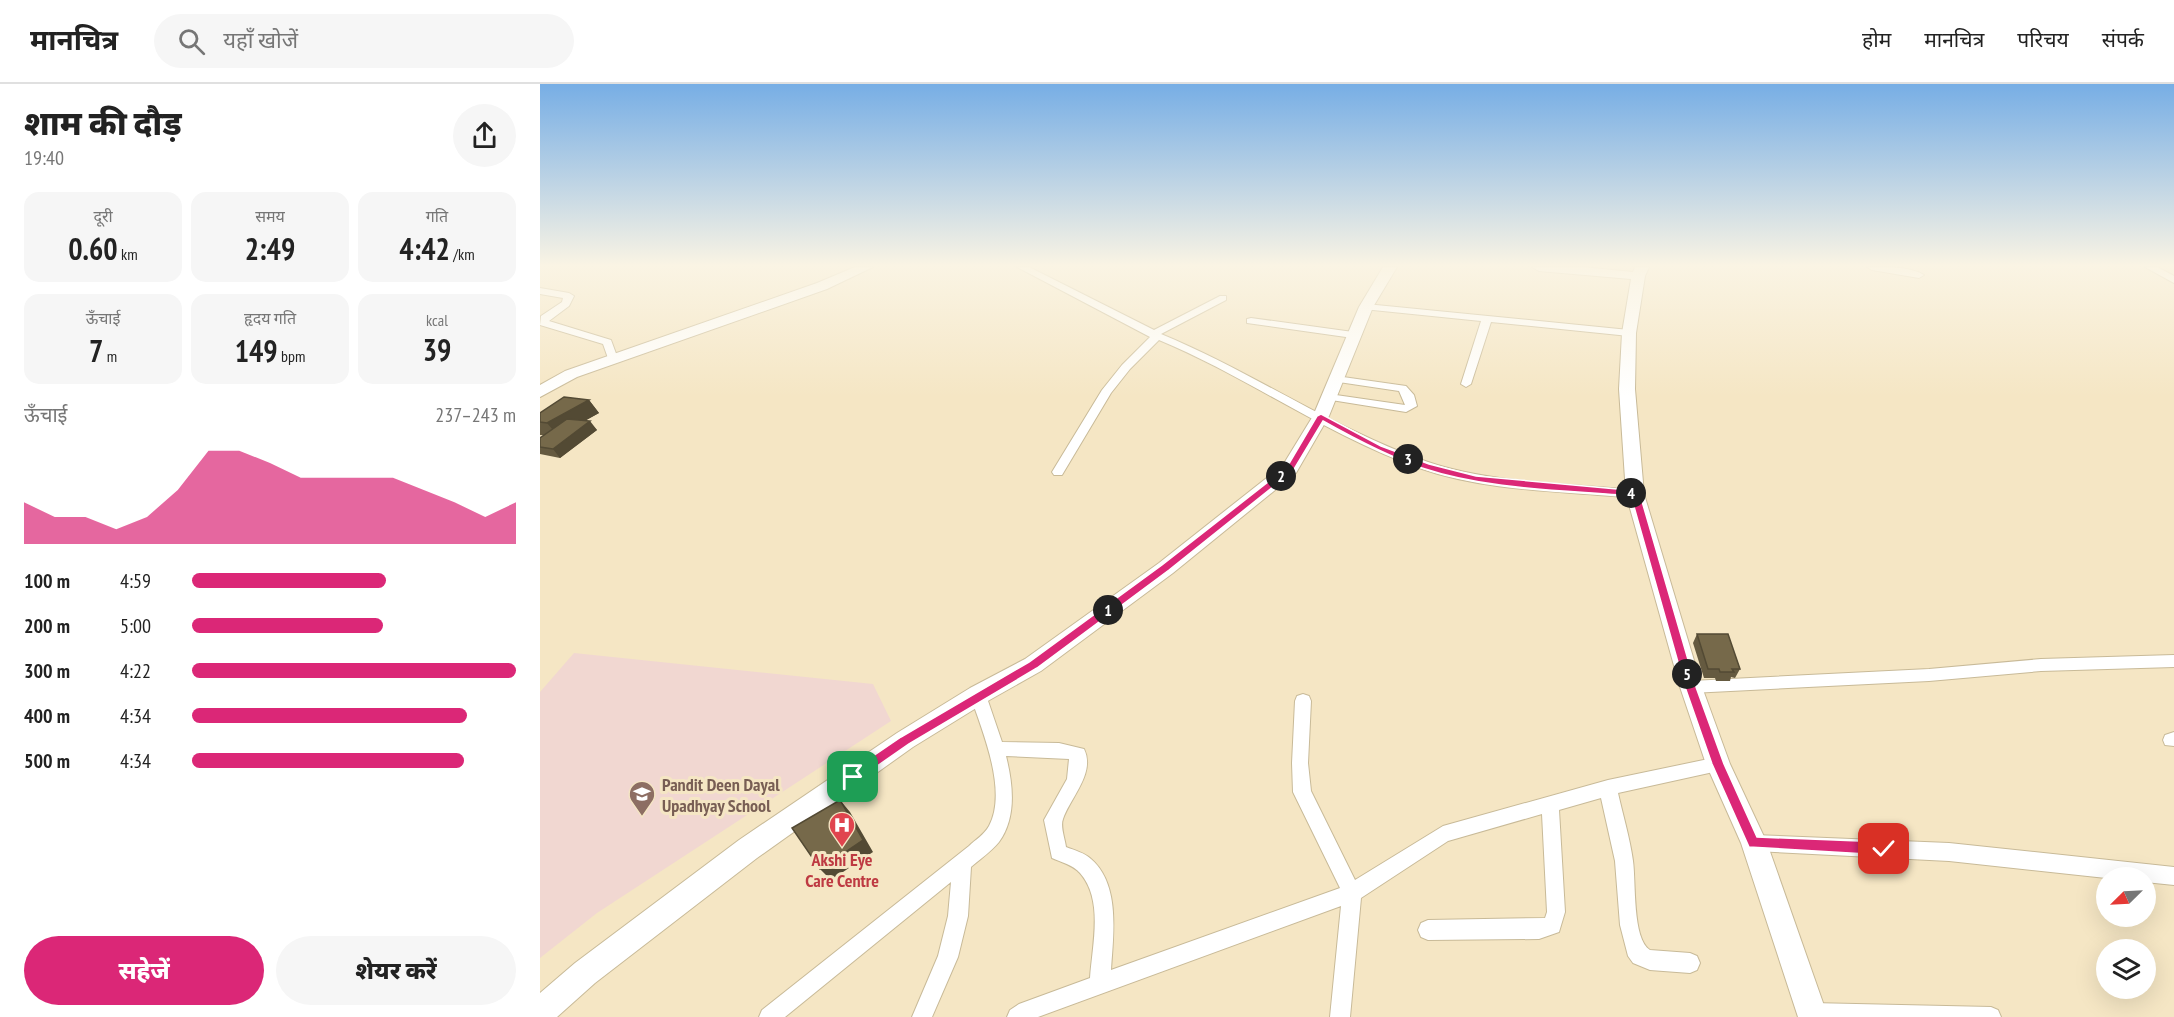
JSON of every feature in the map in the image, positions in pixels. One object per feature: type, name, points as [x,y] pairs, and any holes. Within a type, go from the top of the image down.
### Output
[{"type":"street","points":[[556,311],[542,319],[543,323],[607,342],[613,359]]},
{"type":"street","points":[[540,392],[571,374],[752,311]]},
{"type":"street","points":[[1108,311],[1203,355],[1329,397],[1406,409],[1411,406],[1408,395],[1402,388],[1329,397]]},
{"type":"street","points":[[1058,472],[1106,392],[1126,367],[1156,335],[1200,311]]},
{"type":"street","points":[[540,1012],[585,973],[748,849],[905,740],[978,695],[1033,665],[1236,513],[1290,469],[1329,397],[1364,311]]},
{"type":"street","points":[[1402,311],[1629,333]]},
{"type":"street","points":[[1633,311],[1629,333],[1627,389],[1635,494],[1691,687],[1718,764],[1754,843],[1812,1015],[1991,1017]]},
{"type":"street","points":[[1466,384],[1487,319]]},
{"type":"street","points":[[1251,321],[1353,335]]},
{"type":"street","points":[[1329,397],[1378,448],[1426,466],[1476,479],[1635,494]]},
{"type":"street","points":[[1691,687],[1929,675],[2041,665],[2174,661]]},
{"type":"street","points":[[769,1017],[962,863],[995,833],[1004,809],[1001,771],[978,695]]},
{"type":"street","points":[[1303,701],[1300,763],[1302,792],[1352,893],[1340,1017]]},
{"type":"street","points":[[995,749],[1059,750],[1078,754],[1075,780],[1053,820],[1058,852],[1086,865],[1101,888],[1103,920],[1100,984]]},
{"type":"street","points":[[1017,1017],[1026,1011],[1352,893],[1443,834],[1608,788],[1718,764]]},
{"type":"street","points":[[1608,788],[1624,862],[1628,915],[1634,945],[1640,956],[1649,960],[1690,963]]},
{"type":"street","points":[[1428,930],[1539,929],[1552,925],[1556,912],[1550,804]]},
{"type":"street","points":[[1754,843],[1949,852],[2174,876]]},
{"type":"street","points":[[922,1017],[948,957],[958,916],[962,863]]},
{"type":"shaded area","name":"Pandit Deen Dayal Upadhyay School","points":[[574,653],[873,684],[891,721],[597,913],[540,958],[540,692]]},
{"type":"building","points":[[564,397],[589,400],[547,423],[540,422],[540,413]]},
{"type":"building","points":[[567,419],[590,421],[553,449],[540,447],[540,438]]},
{"type":"building","points":[[1697,634],[1728,634],[1740,669],[1732,669],[1734,672],[1720,672],[1719,669],[1708,669]]},
{"type":"building","points":[[840,800],[863,840],[820,869],[792,828]]},
{"type":"place","name":"Pandit Deen Dayal Upadhyay School","points":[[642,817]]},
{"type":"place","name":"Akshi Eye Care Centre","points":[[842,848]]},
{"type":"route","points":[[853,777],[905,740],[978,695],[1033,665],[1166,568],[1290,469],[1321,416],[1378,448],[1426,466],[1476,479],[1635,494],[1691,687],[1718,764],[1754,843],[1884,849]]}]
